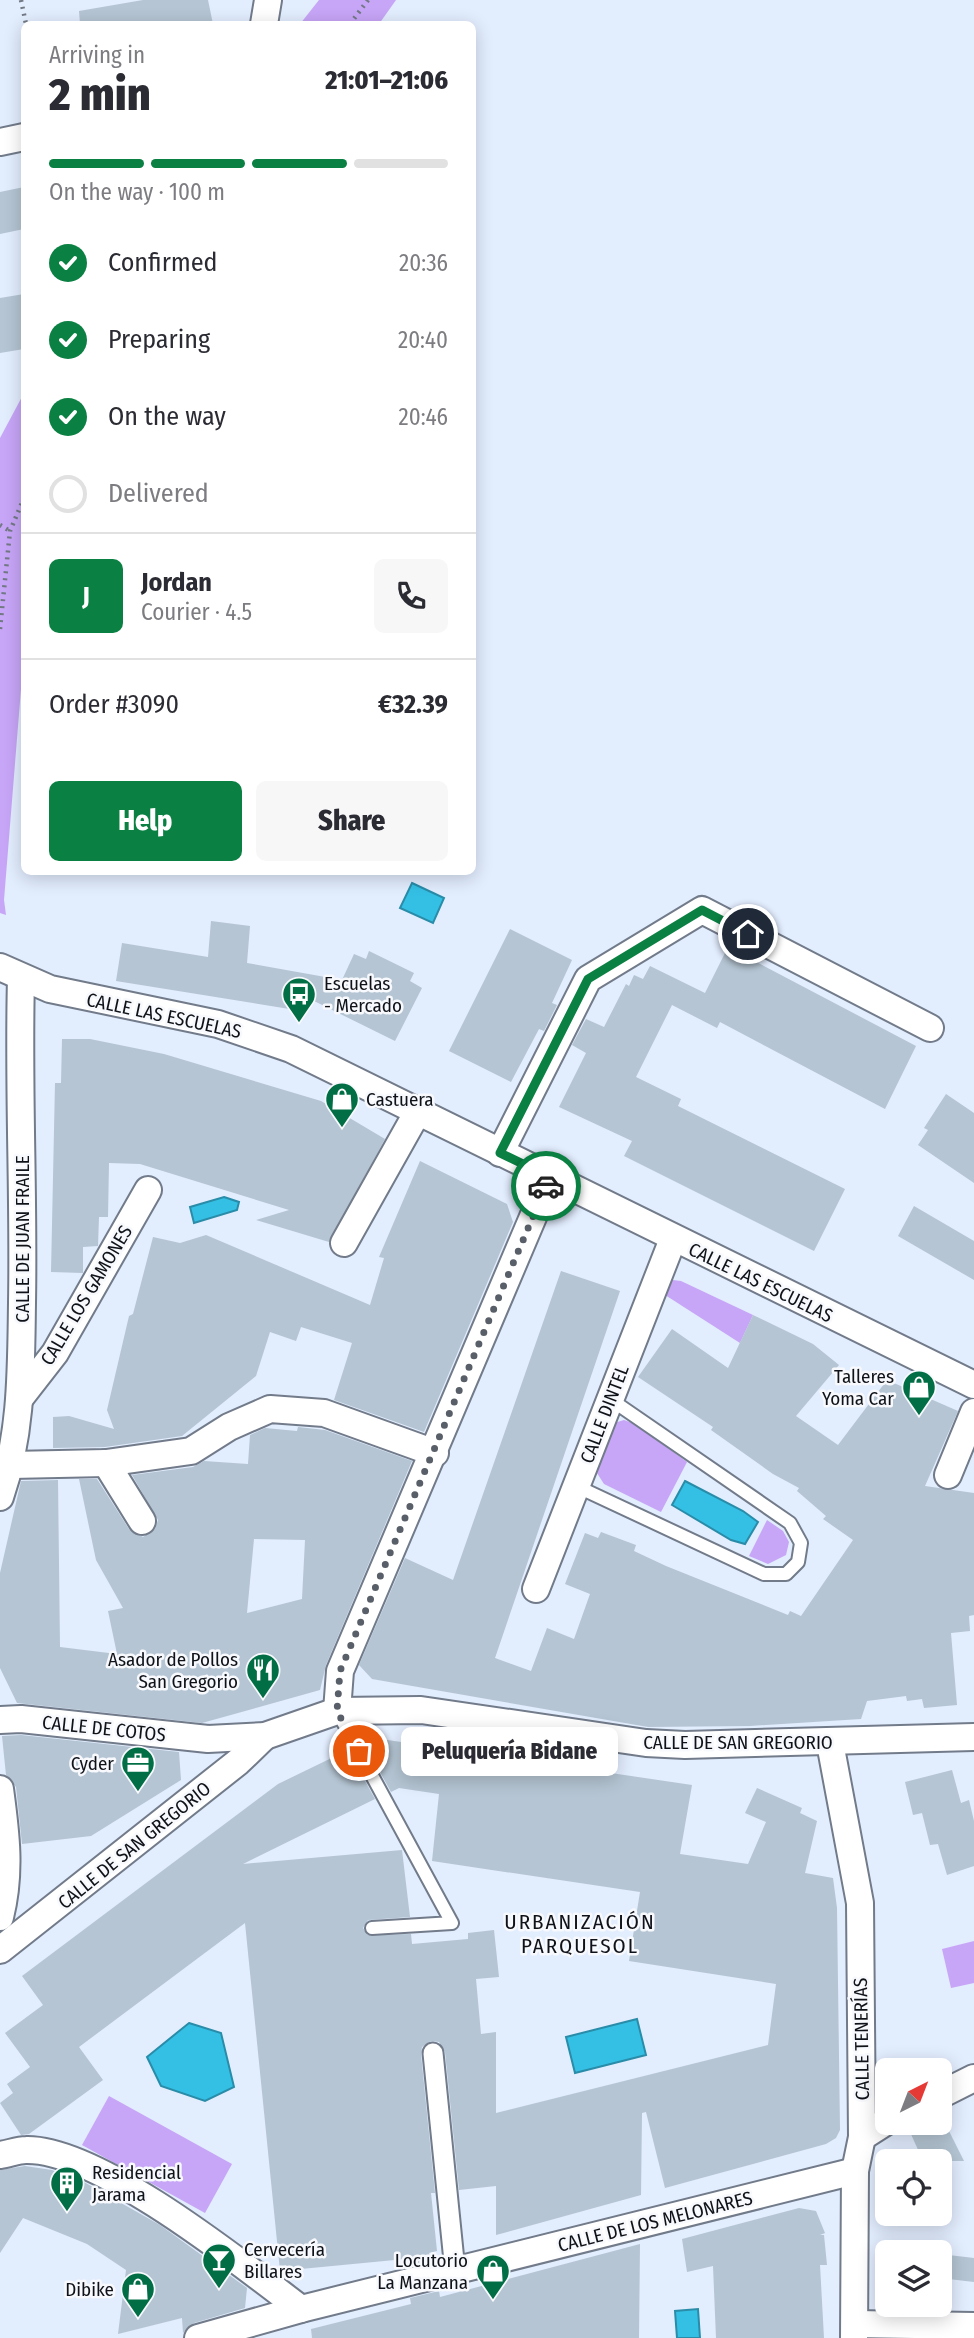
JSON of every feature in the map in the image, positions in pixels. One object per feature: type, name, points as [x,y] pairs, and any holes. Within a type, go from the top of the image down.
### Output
[{"type":"street","points":[[264,21],[268,0]]},
{"type":"street","points":[[0,142],[21,138]]},
{"type":"street","points":[[500,1153],[588,979],[702,910],[930,1028]]},
{"type":"street","name":"CALLE LAS ESCUELAS","points":[[11,973],[62,992],[187,1017],[251,1034],[291,1049],[974,1385]]},
{"type":"street","name":"CALLE DE JUAN FRAILE","points":[[0,1497],[11,1465],[20,1398],[12,1200],[11,973]]},
{"type":"street","points":[[344,1243],[417,1112]]},
{"type":"street","points":[[337,1711],[340,1671],[435,1453],[550,1177]]},
{"type":"street","name":"CALLE LOS GAMONES","points":[[20,1398],[55,1353],[148,1190]]},
{"type":"street","name":"CALLE DINTEL","points":[[536,1589],[673,1239]]},
{"type":"street","points":[[11,1465],[106,1463],[191,1451],[229,1427],[270,1409],[324,1413],[435,1453]]},
{"type":"street","points":[[948,1475],[974,1412]]},
{"type":"street","points":[[106,1463],[142,1521]]},
{"type":"street","name":"CALLE DE SAN GREGORIO","points":[[208,1739],[265,1736],[337,1711],[421,1710],[646,1743],[830,1743],[974,1737]]},
{"type":"street","name":"CALLE DE COTOS","points":[[0,1720],[22,1719],[208,1739]]},
{"type":"street","name":"CALLE DE SAN GREGORIO","points":[[0,1950],[238,1762],[265,1736]]},
{"type":"street","name":"CALLE TENERÍAS","points":[[830,1743],[860,1903],[862,2137],[855,2171],[854,2331]]},
{"type":"street","points":[[0,1789],[8,1847],[6,1889],[0,1917]]},
{"type":"street","points":[[433,2053],[455,2271]]},
{"type":"street","points":[[952,2089],[974,2078]]},
{"type":"street","points":[[862,2137],[875,2129]]},
{"type":"street","points":[[0,2155],[27,2150],[76,2161],[117,2181],[199,2235],[301,2309]]},
{"type":"street","name":"CALLE DE LOS MELONARES","points":[[201,2338],[301,2309],[855,2171]]},
{"type":"street","points":[[854,2331],[974,2326]]},
{"type":"lane","points":[[576,1486],[764,1574],[786,1574],[798,1562],[802,1543],[790,1524],[610,1399]]},
{"type":"lane","points":[[337,1711],[452,1923],[372,1928]]},
{"type":"path","points":[[20,0],[25,21]]},
{"type":"path","points":[[352,21],[368,0]]},
{"type":"path","points":[[0,629],[10,531],[21,505]]},
{"type":"path","points":[[0,525],[10,531]]},
{"type":"shaded area","points":[[319,0],[396,0],[381,21],[302,21]]},
{"type":"shaded area","points":[[21,399],[21,689],[4,900],[6,915],[0,913],[0,438]]},
{"type":"shaded area","points":[[673,1280],[681,1281],[753,1315],[740,1343],[662,1293]]},
{"type":"shaded area","points":[[624,1420],[635,1424],[687,1462],[661,1512],[604,1484],[597,1473],[614,1423]]},
{"type":"shaded area","points":[[767,1520],[783,1531],[789,1542],[786,1555],[768,1564],[749,1556]]},
{"type":"shaded area","points":[[974,1941],[974,1983],[951,1988],[942,1949]]},
{"type":"shaded area","points":[[109,2096],[232,2164],[205,2213],[82,2145]]},
{"type":"water","points":[[412,883],[444,898],[433,923],[400,908]]},
{"type":"water","points":[[224,1197],[239,1202],[237,1210],[194,1223],[190,1207]]},
{"type":"water","points":[[685,1481],[743,1511],[758,1522],[745,1544],[731,1540],[672,1505]]},
{"type":"water","points":[[637,2019],[646,2055],[575,2073],[566,2037]]},
{"type":"water","points":[[189,2023],[221,2033],[234,2087],[205,2101],[161,2086],[147,2057]]},
{"type":"water","points":[[698,2309],[700,2338],[677,2338],[675,2311]]},
{"type":"building","points":[[143,0],[208,0],[212,21],[80,21],[79,11]]},
{"type":"building","points":[[21,188],[21,230],[0,234],[0,192]]},
{"type":"building","points":[[21,294],[21,350],[0,353],[0,298]]},
{"type":"building","points":[[211,921],[250,926],[247,963],[342,980],[354,954],[366,959],[369,951],[414,973],[410,981],[422,988],[395,1041],[310,999],[308,1012],[116,981],[122,943],[208,957]]},
{"type":"building","points":[[510,929],[572,960],[552,1003],[557,1005],[544,1031],[539,1029],[511,1082],[449,1051]]},
{"type":"building","points":[[728,947],[916,1046],[885,1109],[720,1022],[717,1028],[672,1005],[636,1077],[681,1099],[678,1106],[845,1189],[814,1251],[624,1156],[632,1141],[559,1107],[586,1053],[572,1045],[586,1019],[604,1027],[626,984],[629,986],[634,975],[643,979],[650,966],[705,993]]},
{"type":"building","points":[[62,1039],[90,1039],[164,1054],[321,1101],[385,1139],[329,1242],[256,1220],[289,1210],[140,1164],[109,1163],[108,1217],[99,1217],[98,1246],[83,1247],[83,1273],[51,1272],[55,1083],[61,1083]]},
{"type":"building","points":[[946,1094],[974,1113],[974,1183],[918,1145],[928,1130],[924,1128]]},
{"type":"building","points":[[420,1161],[507,1204],[513,1222],[424,1432],[334,1400],[352,1343],[301,1327],[296,1341],[270,1332],[256,1376],[182,1436],[105,1447],[53,1448],[53,1417],[69,1416],[114,1429],[107,1410],[129,1316],[133,1314],[153,1237],[180,1243],[206,1235],[370,1305],[384,1258],[379,1257]]},
{"type":"building","points":[[914,1206],[974,1241],[974,1280],[898,1236]]},
{"type":"building","points":[[561,1271],[620,1291],[495,1658],[531,1671],[547,1628],[574,1639],[590,1594],[565,1584],[585,1533],[598,1538],[601,1532],[636,1545],[634,1551],[666,1566],[788,1615],[790,1611],[801,1616],[853,1540],[823,1519],[826,1516],[797,1491],[799,1488],[773,1474],[711,1430],[713,1427],[638,1377],[672,1329],[728,1368],[753,1315],[813,1344],[839,1365],[796,1416],[838,1445],[887,1380],[958,1411],[925,1486],[974,1493],[974,1615],[969,1616],[970,1631],[951,1633],[957,1705],[924,1708],[922,1699],[907,1701],[906,1696],[867,1701],[861,1719],[750,1726],[648,1727],[372,1679],[359,1665],[405,1558],[453,1580]]},
{"type":"building","points":[[298,1427],[325,1430],[412,1461],[326,1665],[320,1690],[202,1723],[17,1703],[0,1668],[0,1573],[21,1481],[58,1480],[60,1647],[117,1654],[108,1611],[123,1608],[96,1560],[79,1479],[97,1479],[129,1529],[143,1537],[155,1529],[158,1520],[132,1475],[193,1467],[204,1461],[248,1464],[250,1435],[265,1428],[297,1431]],"holes":[[[254,1539],[305,1540],[302,1599],[247,1613]]]},
{"type":"building","points":[[21,1735],[179,1752],[181,1780],[91,1836],[22,1844],[16,1787],[6,1775],[2,1736]]},
{"type":"building","points":[[374,1738],[692,1785],[680,1854],[748,1864],[766,1822],[745,1813],[757,1788],[802,1808],[800,1813],[817,1821],[805,1873],[833,1878],[837,1908],[840,2130],[836,2138],[826,2144],[665,2188],[646,2112],[642,2113],[641,2195],[496,2235],[496,2186],[459,2190],[445,2052],[439,2042],[431,2041],[422,2047],[421,2054],[435,2193],[431,2193],[437,2251],[429,2253],[431,2260],[406,2267],[405,2259],[280,2271],[245,1923],[79,2047],[103,2080],[29,2134],[21,2135],[0,2103],[13,2093],[7,2084],[30,2067],[5,2033],[43,2005],[22,1976],[278,1784],[348,1750],[375,1799],[243,1864],[402,1850],[410,1917],[368,1920],[363,1928],[368,1935],[411,1934],[412,1944],[468,1939],[468,1933],[494,1930],[499,1977],[476,1979],[481,2034],[496,2032],[496,2113],[768,2045],[776,1984],[629,1961],[640,1892],[432,1861],[439,1794],[399,1788],[391,1792],[364,1743]]},
{"type":"building","points":[[952,1770],[961,1803],[969,1800],[974,1821],[974,1866],[947,1875],[938,1844],[930,1845],[922,1813],[913,1815],[905,1782]]},
{"type":"building","points":[[911,2135],[951,2135],[964,2161],[952,2161],[952,2149],[918,2149]]},
{"type":"building","points":[[25,2166],[52,2170],[84,2182],[160,2225],[247,2288],[245,2308],[194,2323],[183,2333],[182,2318],[118,2334],[126,2270],[87,2244],[23,2218],[0,2253],[0,2170]]},
{"type":"building","points":[[799,2208],[816,2211],[825,2233],[820,2235],[824,2235],[827,2265],[820,2265],[824,2338],[716,2338],[713,2266],[687,2272],[682,2239]]},
{"type":"building","points":[[640,2244],[639,2338],[312,2338],[311,2329],[411,2304],[410,2298],[439,2291],[440,2297]]},
{"type":"building","points":[[952,2255],[974,2258],[974,2282],[952,2279]]},
{"type":"way so far","points":[[359,1751],[337,1711],[340,1671],[435,1453],[546,1186]]},
{"type":"place","name":"Escuelas - Mercado","points":[[299,1024]]},
{"type":"place","name":"Castuera","points":[[342,1129]]},
{"type":"place","name":"Talleres Yoma Car","points":[[919,1417]]},
{"type":"place","name":"Asador de Pollos San Gregorio","points":[[263,1700]]},
{"type":"place","name":"Peluquería Bidane","points":[[359,1751]]},
{"type":"place","name":"Cyder","points":[[138,1793]]},
{"type":"place","name":"Residencial Jarama","points":[[67,2213]]},
{"type":"place","name":"Cervecería Billares","points":[[219,2290]]},
{"type":"place","name":"Locutorio La Manzana","points":[[493,2301]]},
{"type":"place","name":"Dibike","points":[[138,2319]]},
{"type":"district","name":"URBANIZACIÓN PARQUESOL","points":[[580,1934]]},
{"type":"route","points":[[546,1186],[550,1177],[500,1153],[588,979],[702,910],[748,934]]}]
